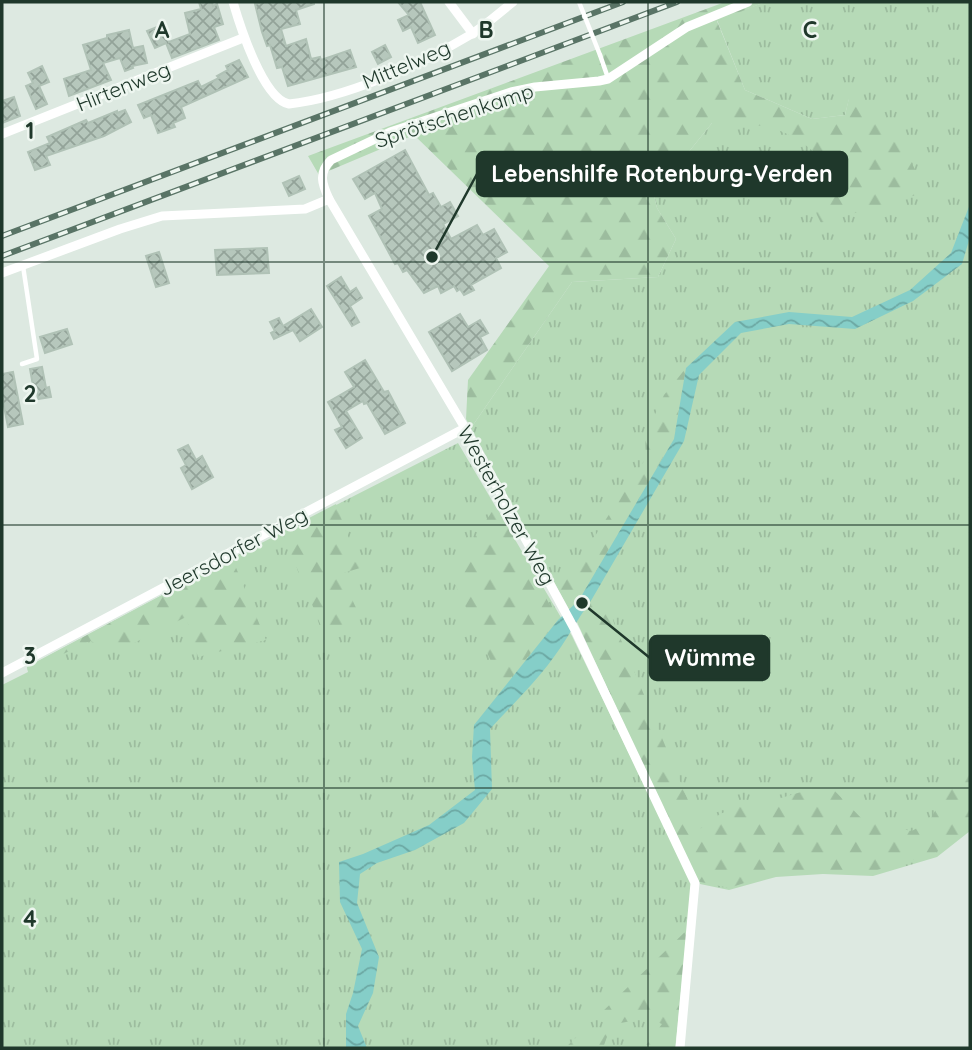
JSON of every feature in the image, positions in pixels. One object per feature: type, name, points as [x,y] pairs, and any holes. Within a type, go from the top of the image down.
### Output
[{"type":"street","points":[[233,2],[243,38]]},
{"type":"street","points":[[449,2],[473,34]]},
{"type":"street","name":"Mittelweg","points":[[243,38],[272,93],[281,102],[289,104],[371,81],[426,60],[473,34],[513,2]]},
{"type":"street","name":"Sprötschenkamp","points":[[321,178],[331,160],[390,132],[511,92],[608,79],[687,27],[748,2]]},
{"type":"street","name":"Hirtenweg","points":[[2,134],[243,38]]},
{"type":"street","name":"Westerholzer Weg","points":[[321,178],[330,199],[465,428],[575,630],[695,883],[680,1048]]},
{"type":"street","points":[[2,274],[162,216],[305,209],[330,199]]},
{"type":"street","name":"Jeersdorfer Weg","points":[[2,673],[465,428]]},
{"type":"lane","points":[[579,2],[608,79]]},
{"type":"lane","points":[[22,364],[37,359],[23,265]]},
{"type":"green space","points":[[725,2],[765,2],[717,21],[745,90],[812,119],[845,115],[849,98],[875,112],[905,149],[921,182],[916,195],[821,223],[810,197],[820,157],[794,137],[770,128],[712,123],[654,195],[657,208],[676,239],[658,277],[572,282],[471,428],[466,419],[468,380],[549,266],[414,135],[319,175],[308,156]]},
{"type":"green space","points":[[765,2],[970,2],[970,831],[937,857],[873,876],[823,874],[776,877],[729,890],[700,884],[583,628],[562,588],[559,591],[471,428],[572,282],[658,277],[676,239],[657,208],[654,195],[712,123],[745,97],[812,127],[855,123],[849,99],[845,115],[812,119],[745,90],[717,20]]},
{"type":"green space","points":[[686,368],[674,439],[570,611],[559,591],[646,458],[645,436],[664,395]]},
{"type":"green space","points":[[458,443],[572,636],[692,883],[675,1048],[2,1048],[2,685],[28,672],[27,667],[232,558]]},
{"type":"green space","points":[[336,504],[360,568],[340,574],[358,612],[326,638],[282,532]]},
{"type":"green space","points":[[496,506],[558,620],[503,687],[450,573]]},
{"type":"green space","points":[[232,558],[266,640],[198,657],[186,617],[118,651],[90,641],[28,671],[27,667]]},
{"type":"green space","points":[[592,599],[607,600],[614,623],[700,829],[720,814],[745,804],[764,803],[828,784],[865,822],[912,831],[930,820],[970,748],[970,826],[935,853],[874,871],[775,873],[729,888],[696,881],[576,620]]},
{"type":"green space","points":[[687,930],[675,1048],[644,1048],[662,1024],[648,1018],[615,1024],[600,1014]]},
{"type":"green space","points":[[585,1029],[608,1034],[603,1048],[565,1048]]},
{"type":"water","points":[[970,204],[970,237],[962,264],[913,301],[855,329],[789,324],[741,333],[699,375],[684,441],[592,599],[551,661],[490,729],[492,789],[464,823],[415,850],[377,863],[360,874],[357,903],[379,957],[373,993],[358,1026],[367,1048],[346,1048],[346,1014],[362,949],[340,902],[339,862],[429,825],[475,790],[472,757],[474,725],[558,620],[579,600],[674,439],[686,368],[735,322],[789,312],[852,317],[910,290],[951,253]]},
{"type":"building","points":[[199,2],[212,2],[213,6],[217,4],[223,24],[214,27],[219,40],[172,58],[166,43],[155,48],[147,31],[162,25],[169,42],[190,34],[185,13],[201,9]]},
{"type":"building","points":[[314,2],[296,10],[300,24],[281,29],[286,46],[306,39],[311,59],[320,57],[321,60],[350,50],[356,67],[288,86],[282,67],[277,68],[270,45],[267,46],[262,32],[255,4]]},
{"type":"building","points":[[398,2],[420,2],[435,35],[418,43],[411,27],[403,31],[398,20],[409,15]]},
{"type":"building","points":[[129,30],[133,48],[143,46],[147,63],[132,66],[133,68],[125,71],[120,58],[103,63],[111,80],[69,96],[64,79],[91,70],[83,45]]},
{"type":"building","points":[[385,45],[391,57],[378,64],[372,52]]},
{"type":"building","points":[[239,60],[248,77],[181,107],[185,118],[173,123],[175,127],[158,133],[151,115],[144,118],[138,105],[198,81],[201,87],[219,78],[217,76],[228,70],[226,66]]},
{"type":"building","points":[[42,66],[49,82],[39,86],[47,104],[36,109],[26,86],[33,83],[28,73]]},
{"type":"building","points":[[14,97],[20,116],[2,123],[2,101]]},
{"type":"building","points":[[125,110],[131,122],[104,136],[46,156],[50,165],[35,170],[28,152],[50,143],[47,137],[86,120],[88,123]]},
{"type":"building","points":[[405,150],[429,195],[433,193],[441,207],[450,202],[458,216],[443,224],[451,239],[477,225],[483,235],[494,229],[507,252],[496,258],[501,268],[471,285],[474,290],[464,295],[454,286],[441,293],[438,286],[424,293],[407,270],[403,272],[398,263],[395,264],[369,216],[382,209],[375,193],[365,199],[353,179]]},
{"type":"building","points":[[299,176],[305,189],[289,196],[283,183]]},
{"type":"building","points":[[267,248],[269,273],[217,275],[215,250]]},
{"type":"building","points":[[159,252],[169,283],[156,287],[146,256]]},
{"type":"building","points":[[341,277],[350,292],[356,288],[362,298],[350,306],[359,322],[352,326],[327,286]]},
{"type":"building","points":[[311,309],[322,327],[300,341],[293,330],[274,339],[271,333],[275,331],[270,322],[279,318],[283,326]]},
{"type":"building","points":[[460,314],[468,327],[480,320],[488,333],[480,337],[487,350],[452,371],[429,332]]},
{"type":"building","points":[[67,329],[72,344],[45,353],[40,337]]},
{"type":"building","points":[[365,360],[384,392],[388,391],[405,423],[385,434],[367,403],[364,404],[363,401],[346,411],[362,438],[346,448],[335,430],[342,427],[328,402],[354,387],[345,372]]},
{"type":"building","points":[[42,367],[46,388],[49,387],[51,397],[38,399],[30,369]]},
{"type":"building","points":[[13,372],[23,424],[8,427],[2,396],[2,374]]},
{"type":"building","points":[[188,445],[196,460],[202,456],[213,477],[192,489],[181,468],[186,465],[178,450]]},
{"type":"railway","points":[[2,236],[623,2]]},
{"type":"railway","points":[[2,256],[677,2]]},
{"type":"place","name":"Lebenshilfe Rotenburg-Verden","points":[[432,257]]},
{"type":"place","name":"Wümme","points":[[582,603]]}]
